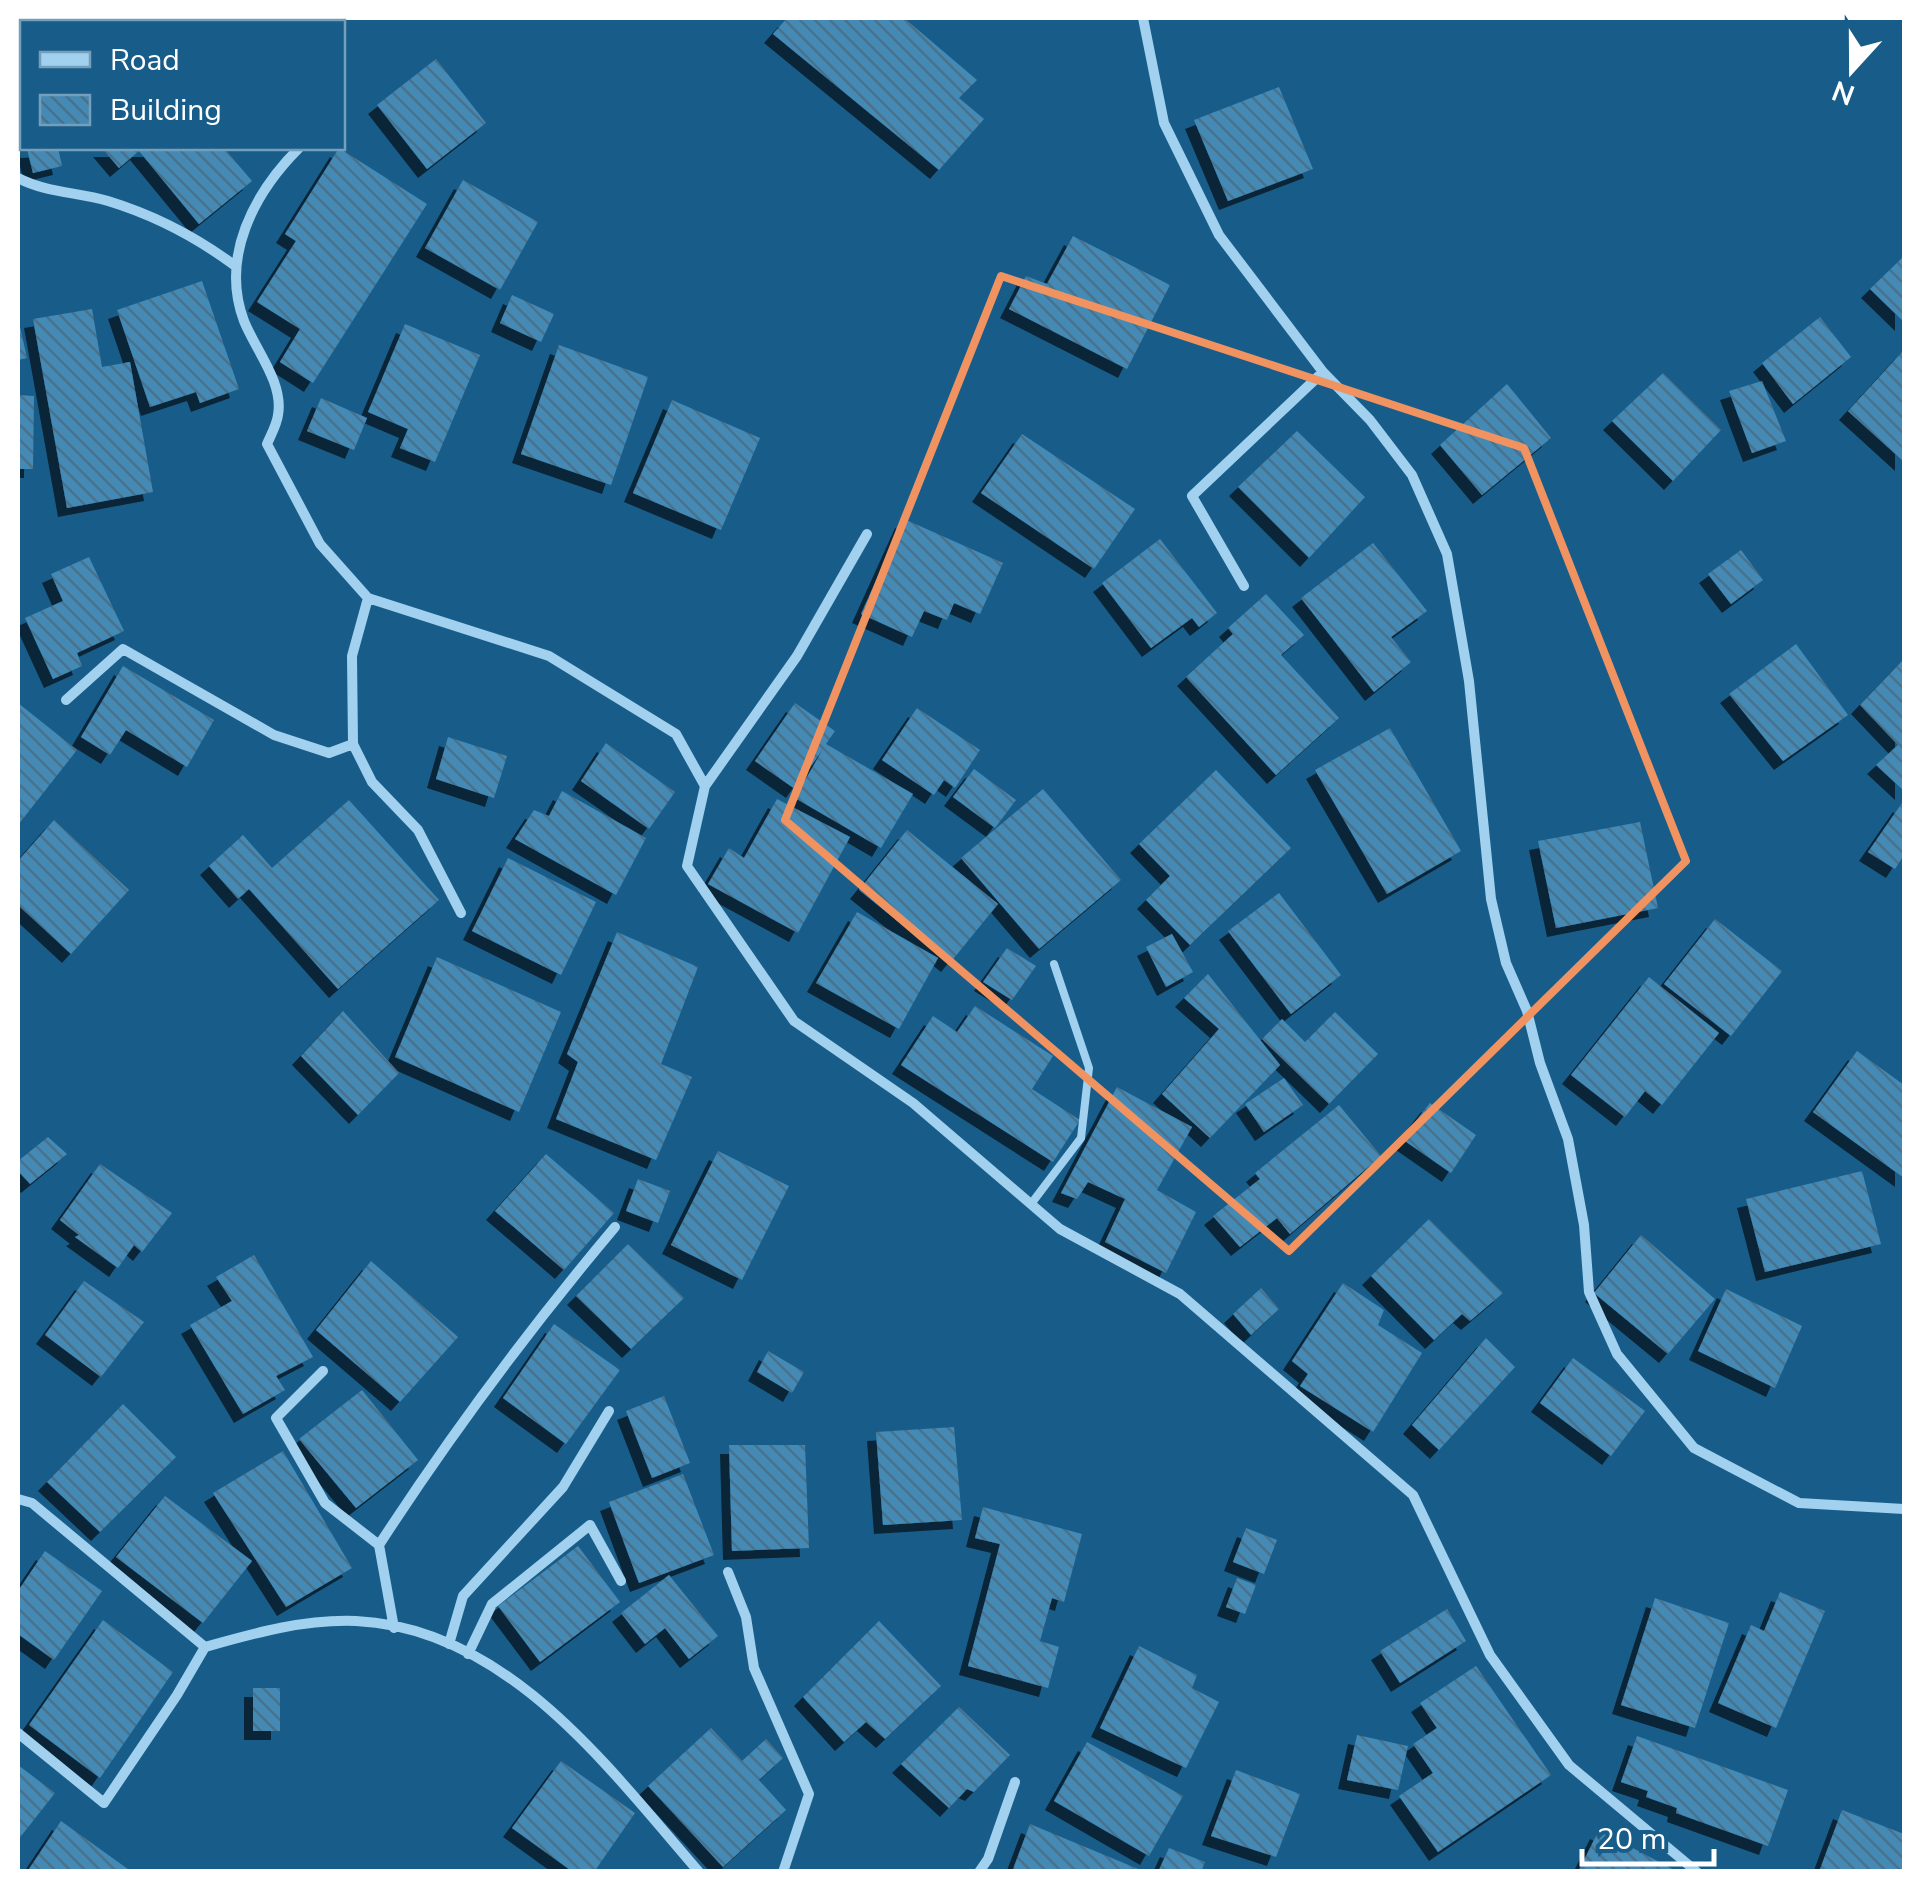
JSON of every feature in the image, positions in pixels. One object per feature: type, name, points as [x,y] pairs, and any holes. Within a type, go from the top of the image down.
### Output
[{"type":"street","points":[[1142,18],[1164,123],[1219,235],[1322,372],[1370,420],[1412,475],[1447,554],[1469,680],[1490,899],[1506,963],[1527,1011],[1540,1063],[1568,1139],[1584,1225],[1589,1292],[1617,1354],[1694,1448],[1800,1503],[1904,1509]]},
{"type":"street","points":[[296,150],[272,174],[244,229],[234,264],[243,318],[273,381],[279,412],[267,444],[320,544],[368,598],[548,656],[676,734],[704,786]]},
{"type":"street","points":[[18,178],[39,189],[107,201],[158,221],[192,235],[234,264]]},
{"type":"street","points":[[1244,586],[1192,496],[1322,372]]},
{"type":"street","points":[[868,534],[797,656],[704,786],[687,866],[794,1021],[913,1102],[1060,1229],[1180,1294],[1413,1495],[1490,1655],[1569,1765],[1697,1872]]},
{"type":"street","points":[[368,598],[352,656],[353,744],[372,782],[418,830],[461,913]]},
{"type":"street","points":[[66,700],[123,649],[274,735],[329,753],[353,744]]},
{"type":"street","points":[[379,1545],[427,1470],[542,1314],[615,1227]]},
{"type":"street","points":[[323,1371],[276,1418],[325,1503],[379,1545],[394,1628]]},
{"type":"street","points":[[449,1644],[462,1596],[563,1488],[609,1412]]},
{"type":"street","points":[[18,1499],[32,1503],[205,1647]]},
{"type":"street","points":[[468,1654],[492,1604],[590,1525],[621,1581]]},
{"type":"street","points":[[728,1572],[746,1617],[754,1668],[809,1794],[783,1872]]},
{"type":"street","points":[[18,1733],[104,1802],[178,1695],[205,1647],[279,1626],[356,1621],[430,1634],[501,1672],[585,1740],[699,1872]]},
{"type":"street","points":[[979,1872],[988,1859],[1015,1782]]},
{"type":"lane","points":[[1031,1204],[1081,1138],[1088,1068],[1054,964]]},
{"type":"highlighted area","points":[[1001,276],[1524,448],[1686,861],[1289,1251],[785,820]]},
{"type":"building","points":[[19,18],[98,18],[20,20],[18,101]]},
{"type":"building","points":[[154,18],[200,18],[198,20]]},
{"type":"building","points":[[787,18],[904,18],[977,80],[959,98],[984,119],[939,170],[773,34]]},
{"type":"building","points":[[436,59],[486,123],[427,169],[377,105]]},
{"type":"building","points":[[1279,87],[1313,169],[1228,201],[1194,120]]},
{"type":"building","points":[[27,150],[58,150],[62,166],[33,173]]},
{"type":"building","points":[[104,150],[226,150],[252,181],[199,224],[139,151],[119,168]]},
{"type":"building","points":[[338,150],[427,204],[313,383],[280,362],[300,329],[257,302],[296,241],[285,234]]},
{"type":"building","points":[[463,180],[538,222],[500,290],[425,248]]},
{"type":"building","points":[[1073,236],[1170,285],[1127,369],[1009,309],[1026,276],[1047,284]]},
{"type":"building","points":[[1904,256],[1904,322],[1870,289]]},
{"type":"building","points":[[202,281],[239,389],[200,403],[196,392],[150,407],[117,310]]},
{"type":"building","points":[[512,295],[554,314],[541,342],[500,323]]},
{"type":"building","points":[[92,309],[102,367],[130,362],[153,492],[67,508],[33,319]]},
{"type":"building","points":[[1820,317],[1851,357],[1793,404],[1762,363]]},
{"type":"building","points":[[18,318],[27,358],[18,360]]},
{"type":"building","points":[[405,324],[480,355],[435,462],[400,448],[408,429],[368,412]]},
{"type":"building","points":[[559,345],[648,377],[611,485],[521,454]]},
{"type":"building","points":[[1904,350],[1904,462],[1848,411]]},
{"type":"building","points":[[1663,373],[1721,430],[1673,481],[1612,421]]},
{"type":"building","points":[[1762,381],[1786,441],[1752,453],[1729,391]]},
{"type":"building","points":[[1507,384],[1551,438],[1482,495],[1440,445]]},
{"type":"building","points":[[18,395],[34,396],[33,469],[18,469]]},
{"type":"building","points":[[321,398],[367,418],[354,450],[307,431]]},
{"type":"building","points":[[672,400],[760,438],[721,530],[633,493]]},
{"type":"building","points":[[1297,431],[1365,497],[1309,558],[1238,487]]},
{"type":"building","points":[[1022,434],[1135,509],[1094,569],[981,493]]},
{"type":"building","points":[[904,519],[1003,563],[980,614],[954,603],[947,620],[924,611],[912,637],[861,614]]},
{"type":"building","points":[[1160,539],[1217,613],[1199,627],[1192,618],[1151,648],[1102,583]]},
{"type":"building","points":[[1373,543],[1427,611],[1391,637],[1411,662],[1374,692],[1301,598]]},
{"type":"building","points":[[1741,550],[1763,580],[1731,604],[1708,574]]},
{"type":"building","points":[[89,557],[124,631],[77,653],[82,666],[53,679],[25,618],[63,601],[51,574]]},
{"type":"building","points":[[1266,594],[1304,635],[1281,655],[1339,718],[1276,775],[1186,677],[1233,634],[1228,628]]},
{"type":"building","points":[[1796,644],[1848,715],[1783,761],[1729,694]]},
{"type":"building","points":[[1904,659],[1904,791],[1876,765],[1898,745],[1860,705]]},
{"type":"building","points":[[123,666],[214,720],[187,767],[126,730],[110,755],[81,737]]},
{"type":"building","points":[[18,703],[77,750],[18,825]]},
{"type":"building","points":[[795,703],[835,731],[826,744],[913,794],[881,848],[795,798],[823,749],[795,789],[755,761]]},
{"type":"building","points":[[917,708],[980,750],[955,788],[944,780],[934,795],[882,760]]},
{"type":"building","points":[[1390,728],[1461,851],[1387,894],[1315,770]]},
{"type":"building","points":[[448,737],[507,756],[494,798],[436,779]]},
{"type":"building","points":[[606,743],[675,792],[649,829],[581,781]]},
{"type":"building","points":[[974,769],[1016,800],[995,828],[953,797]]},
{"type":"building","points":[[1216,770],[1291,848],[1190,945],[1146,900],[1170,876],[1139,844]]},
{"type":"building","points":[[1043,789],[1121,880],[1039,949],[961,858]]},
{"type":"building","points":[[562,791],[646,838],[616,895],[515,839],[534,810],[549,816]]},
{"type":"building","points":[[777,799],[850,837],[798,933],[708,884],[729,848],[744,858]]},
{"type":"building","points":[[349,800],[439,900],[338,989],[249,889],[238,899],[209,866],[243,835],[272,868]]},
{"type":"building","points":[[1902,803],[1904,855],[1895,869],[1868,852]]},
{"type":"building","points":[[54,820],[129,890],[71,954],[18,905],[18,861]]},
{"type":"building","points":[[1640,822],[1658,908],[1556,928],[1538,841]]},
{"type":"building","points":[[907,830],[998,904],[950,963],[859,890]]},
{"type":"building","points":[[508,858],[596,902],[561,975],[472,931]]},
{"type":"building","points":[[1279,893],[1341,975],[1291,1014],[1228,931]]},
{"type":"building","points":[[857,912],[938,958],[899,1029],[816,983]]},
{"type":"building","points":[[1715,919],[1782,971],[1731,1036],[1664,984]]},
{"type":"building","points":[[617,932],[698,967],[661,1064],[692,1077],[656,1160],[556,1119],[578,1062],[567,1054]]},
{"type":"building","points":[[1172,934],[1193,972],[1166,987],[1146,947]]},
{"type":"building","points":[[1007,948],[1036,966],[1012,1000],[983,982]]},
{"type":"building","points":[[437,957],[561,1012],[519,1112],[395,1057]]},
{"type":"building","points":[[1208,974],[1280,1065],[1210,1138],[1162,1094],[1219,1029],[1184,998]]},
{"type":"building","points":[[1649,977],[1719,1033],[1662,1105],[1645,1091],[1625,1117],[1571,1075]]},
{"type":"building","points":[[975,1006],[1053,1056],[1032,1089],[1080,1120],[1053,1162],[901,1065],[933,1016],[957,1032]]},
{"type":"building","points":[[343,1011],[399,1073],[358,1115],[301,1056]]},
{"type":"building","points":[[1335,1012],[1378,1054],[1329,1104],[1262,1039],[1282,1019],[1305,1042]]},
{"type":"building","points":[[1857,1051],[1904,1085],[1904,1178],[1813,1112]]},
{"type":"building","points":[[1284,1078],[1303,1105],[1264,1132],[1245,1104]]},
{"type":"building","points":[[1117,1087],[1192,1127],[1157,1190],[1196,1212],[1166,1273],[1105,1242],[1125,1199],[1088,1182],[1077,1199],[1061,1193]]},
{"type":"building","points":[[1430,1103],[1476,1135],[1451,1173],[1402,1139]]},
{"type":"building","points":[[1339,1105],[1381,1156],[1290,1234],[1277,1218],[1240,1247],[1213,1216],[1260,1179],[1255,1173]]},
{"type":"building","points":[[48,1137],[67,1154],[30,1184],[18,1171],[18,1161]]},
{"type":"building","points":[[718,1151],[789,1186],[742,1280],[671,1245]]},
{"type":"building","points":[[546,1154],[614,1213],[564,1270],[495,1211]]},
{"type":"building","points":[[100,1164],[172,1213],[142,1252],[134,1245],[118,1268],[75,1237],[79,1235],[60,1220]]},
{"type":"building","points":[[1862,1171],[1881,1244],[1765,1272],[1746,1199]]},
{"type":"building","points":[[638,1179],[670,1191],[658,1223],[626,1211]]},
{"type":"building","points":[[1429,1219],[1503,1293],[1470,1321],[1462,1314],[1434,1340],[1371,1276]]},
{"type":"building","points":[[1641,1235],[1715,1299],[1668,1354],[1594,1293]]},
{"type":"building","points":[[628,1244],[684,1298],[631,1349],[576,1296]]},
{"type":"building","points":[[254,1255],[313,1357],[276,1376],[285,1390],[243,1414],[190,1325],[232,1301],[216,1277]]},
{"type":"building","points":[[371,1261],[458,1337],[400,1402],[316,1330]]},
{"type":"building","points":[[84,1281],[144,1322],[101,1377],[45,1335]]},
{"type":"building","points":[[1343,1283],[1384,1310],[1378,1325],[1422,1353],[1373,1432],[1300,1386],[1308,1374],[1292,1361]]},
{"type":"building","points":[[1261,1288],[1279,1309],[1251,1335],[1233,1314]]},
{"type":"building","points":[[1726,1289],[1802,1326],[1775,1388],[1698,1351]]},
{"type":"building","points":[[554,1324],[620,1370],[566,1444],[503,1398]]},
{"type":"building","points":[[1486,1338],[1515,1367],[1439,1450],[1412,1425]]},
{"type":"building","points":[[768,1351],[804,1372],[792,1393],[757,1372]]},
{"type":"building","points":[[1573,1358],[1645,1411],[1611,1456],[1540,1403]]},
{"type":"building","points":[[362,1390],[418,1460],[356,1508],[299,1439]]},
{"type":"building","points":[[664,1396],[690,1463],[652,1478],[626,1411]]},
{"type":"building","points":[[123,1404],[176,1457],[100,1532],[47,1482]]},
{"type":"building","points":[[954,1427],[962,1520],[883,1525],[876,1432]]},
{"type":"building","points":[[729,1445],[805,1445],[809,1548],[732,1551]]},
{"type":"building","points":[[283,1451],[352,1568],[286,1607],[213,1493]]},
{"type":"building","points":[[683,1474],[714,1555],[639,1583],[609,1502]]},
{"type":"building","points":[[165,1496],[252,1561],[203,1623],[116,1557]]},
{"type":"building","points":[[983,1507],[1082,1534],[1064,1602],[1052,1598],[1040,1641],[1059,1647],[1048,1688],[968,1666],[1000,1544],[975,1538]]},
{"type":"building","points":[[1246,1528],[1277,1540],[1264,1574],[1233,1562]]},
{"type":"building","points":[[578,1546],[620,1602],[540,1662],[498,1606]]},
{"type":"building","points":[[45,1551],[102,1591],[54,1660],[18,1634],[18,1591]]},
{"type":"building","points":[[669,1575],[718,1636],[689,1659],[665,1628],[645,1644],[621,1613]]},
{"type":"building","points":[[1237,1578],[1256,1585],[1245,1614],[1226,1607]]},
{"type":"building","points":[[1780,1592],[1825,1611],[1776,1728],[1718,1703],[1751,1625],[1764,1631]]},
{"type":"building","points":[[1655,1598],[1729,1623],[1695,1728],[1621,1705]]},
{"type":"building","points":[[1447,1609],[1466,1641],[1400,1683],[1380,1651]]},
{"type":"building","points":[[103,1620],[173,1672],[100,1778],[29,1725]]},
{"type":"building","points":[[879,1621],[941,1686],[885,1739],[866,1722],[844,1742],[803,1697]]},
{"type":"building","points":[[1139,1646],[1197,1675],[1192,1688],[1219,1702],[1186,1768],[1100,1728]]},
{"type":"building","points":[[1476,1666],[1551,1775],[1438,1852],[1399,1796],[1433,1773],[1413,1744],[1437,1728],[1420,1703]]},
{"type":"building","points":[[253,1688],[280,1688],[280,1731],[253,1731]]},
{"type":"building","points":[[959,1707],[1010,1755],[974,1792],[967,1789],[949,1808],[901,1764]]},
{"type":"building","points":[[711,1728],[742,1761],[766,1739],[783,1758],[759,1780],[786,1810],[723,1867],[648,1786]]},
{"type":"building","points":[[1357,1735],[1408,1746],[1398,1790],[1347,1780]]},
{"type":"building","points":[[1637,1736],[1788,1790],[1768,1846],[1676,1813],[1677,1808],[1646,1797],[1648,1791],[1621,1782]]},
{"type":"building","points":[[1087,1742],[1183,1796],[1149,1856],[1054,1801]]},
{"type":"building","points":[[561,1761],[635,1813],[594,1872],[573,1872],[512,1828]]},
{"type":"building","points":[[18,1765],[55,1793],[18,1840]]},
{"type":"building","points":[[1236,1770],[1300,1794],[1276,1857],[1211,1836]]},
{"type":"building","points":[[1842,1810],[1904,1834],[1904,1872],[1819,1872]]},
{"type":"building","points":[[61,1821],[132,1872],[27,1872]]},
{"type":"building","points":[[1030,1824],[1143,1871],[1143,1872],[1012,1872]]},
{"type":"building","points":[[1599,1830],[1678,1872],[1578,1872]]},
{"type":"building","points":[[1169,1848],[1205,1862],[1201,1872],[1158,1872]]}]
